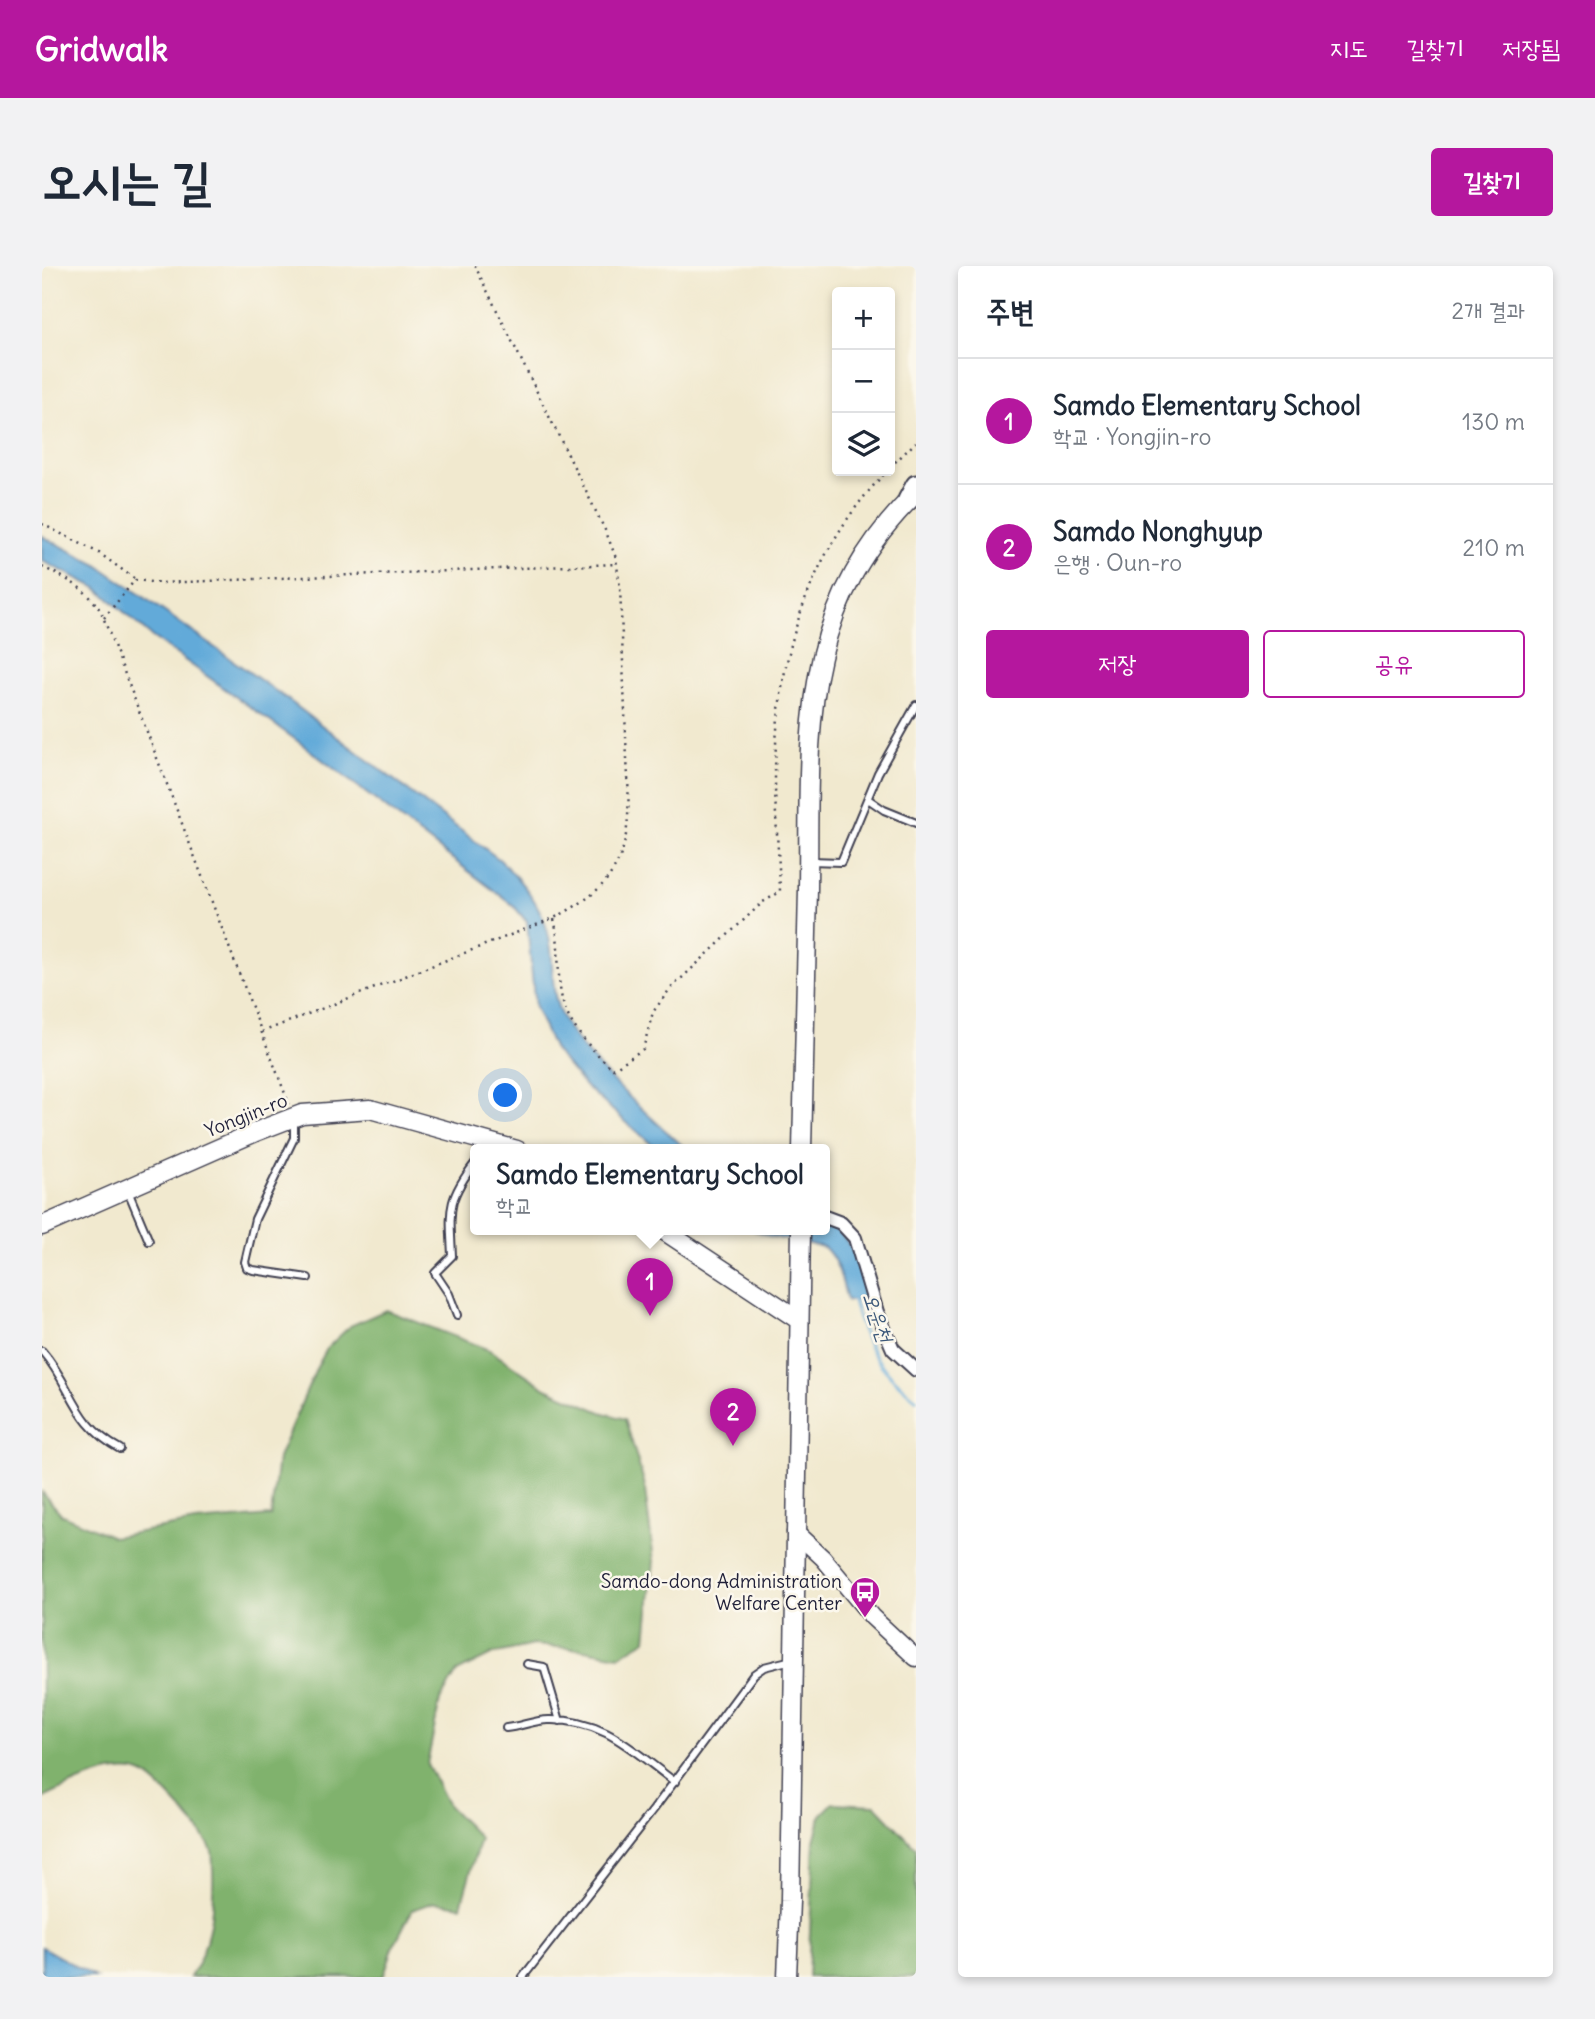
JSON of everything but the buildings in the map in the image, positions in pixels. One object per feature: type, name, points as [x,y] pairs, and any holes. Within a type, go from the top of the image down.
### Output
[{"type":"main road","points":[[803,1144],[809,753],[816,685],[822,651],[836,607],[852,573],[888,521],[913,493]]},
{"type":"main road","name":"Yongjin-ro","points":[[42,1226],[294,1117],[324,1111],[370,1109],[483,1144]]},
{"type":"main road","points":[[671,1235],[799,1320]]},
{"type":"main road","points":[[787,1977],[801,1235]]},
{"type":"street","points":[[830,1219],[841,1223],[855,1238],[877,1312],[893,1349],[916,1370]]},
{"type":"street","points":[[795,1532],[823,1558],[872,1617],[916,1658]]},
{"type":"lane","points":[[808,861],[841,862],[896,738],[916,705]]},
{"type":"lane","points":[[867,799],[892,814],[916,823]]},
{"type":"lane","points":[[294,1117],[294,1138],[254,1219],[245,1262],[247,1268],[253,1270],[308,1278]]},
{"type":"lane","points":[[457,1315],[449,1294],[435,1273],[452,1255],[450,1216],[453,1196],[470,1169]]},
{"type":"lane","points":[[127,1189],[149,1241]]},
{"type":"lane","points":[[42,1351],[55,1366],[90,1429],[120,1449]]},
{"type":"lane","points":[[523,1977],[675,1782],[754,1674],[764,1667],[793,1659]]},
{"type":"lane","points":[[527,1664],[544,1667],[559,1721]]},
{"type":"lane","points":[[506,1728],[547,1720],[576,1721],[601,1729],[675,1782]]},
{"type":"path","points":[[262,1032],[552,919],[596,892],[617,863],[624,846],[627,777],[617,564],[589,495],[475,266]]},
{"type":"path","points":[[895,462],[916,442]]},
{"type":"path","points":[[552,919],[559,950],[565,1010],[586,1040],[613,1069],[643,1049],[653,1012],[670,989],[762,902],[780,892],[775,752],[780,691],[791,639],[833,540],[860,500],[882,476]]},
{"type":"path","points":[[42,524],[91,549],[135,580],[160,583],[617,564]]},
{"type":"path","points":[[42,567],[73,583],[91,597],[104,618],[294,1117]]},
{"type":"path","points":[[104,618],[135,580]]},
{"type":"green space","points":[[386,1310],[489,1350],[546,1388],[601,1412],[625,1419],[644,1482],[654,1561],[646,1640],[619,1656],[533,1645],[493,1654],[457,1672],[440,1700],[427,1764],[448,1806],[480,1838],[461,1906],[435,1902],[412,1910],[394,1945],[383,1977],[190,1977],[207,1939],[213,1884],[212,1851],[191,1820],[150,1779],[132,1771],[92,1777],[42,1799],[42,1492],[62,1515],[113,1537],[195,1522],[271,1516],[278,1458],[328,1347],[350,1326]]},
{"type":"green space","points":[[833,1803],[875,1805],[916,1848],[916,1977],[808,1977],[814,1841],[821,1815]]},
{"type":"water","points":[[42,536],[96,564],[287,699],[500,860],[527,890],[545,923],[556,998],[569,1030],[599,1067],[680,1144],[651,1144],[585,1086],[554,1050],[535,1008],[527,922],[513,905],[299,742],[151,636],[97,588],[42,561]]},
{"type":"water","points":[[830,1226],[836,1230],[844,1237],[855,1255],[867,1299],[847,1301],[837,1265],[824,1247],[766,1235],[830,1235]]},
{"type":"water","points":[[42,1947],[95,1977],[42,1977]]},
{"type":"waterway","name":"오운천","points":[[852,1297],[862,1330],[874,1354],[891,1376],[916,1399]]},
{"type":"place","name":"Samdo Elementary School","points":[[650,1316]]},
{"type":"place","name":"Samdo Nonghyup","points":[[733,1446]]},
{"type":"place","name":"Samdo-dong Administration Welfare Center","points":[[865,1619]]}]
